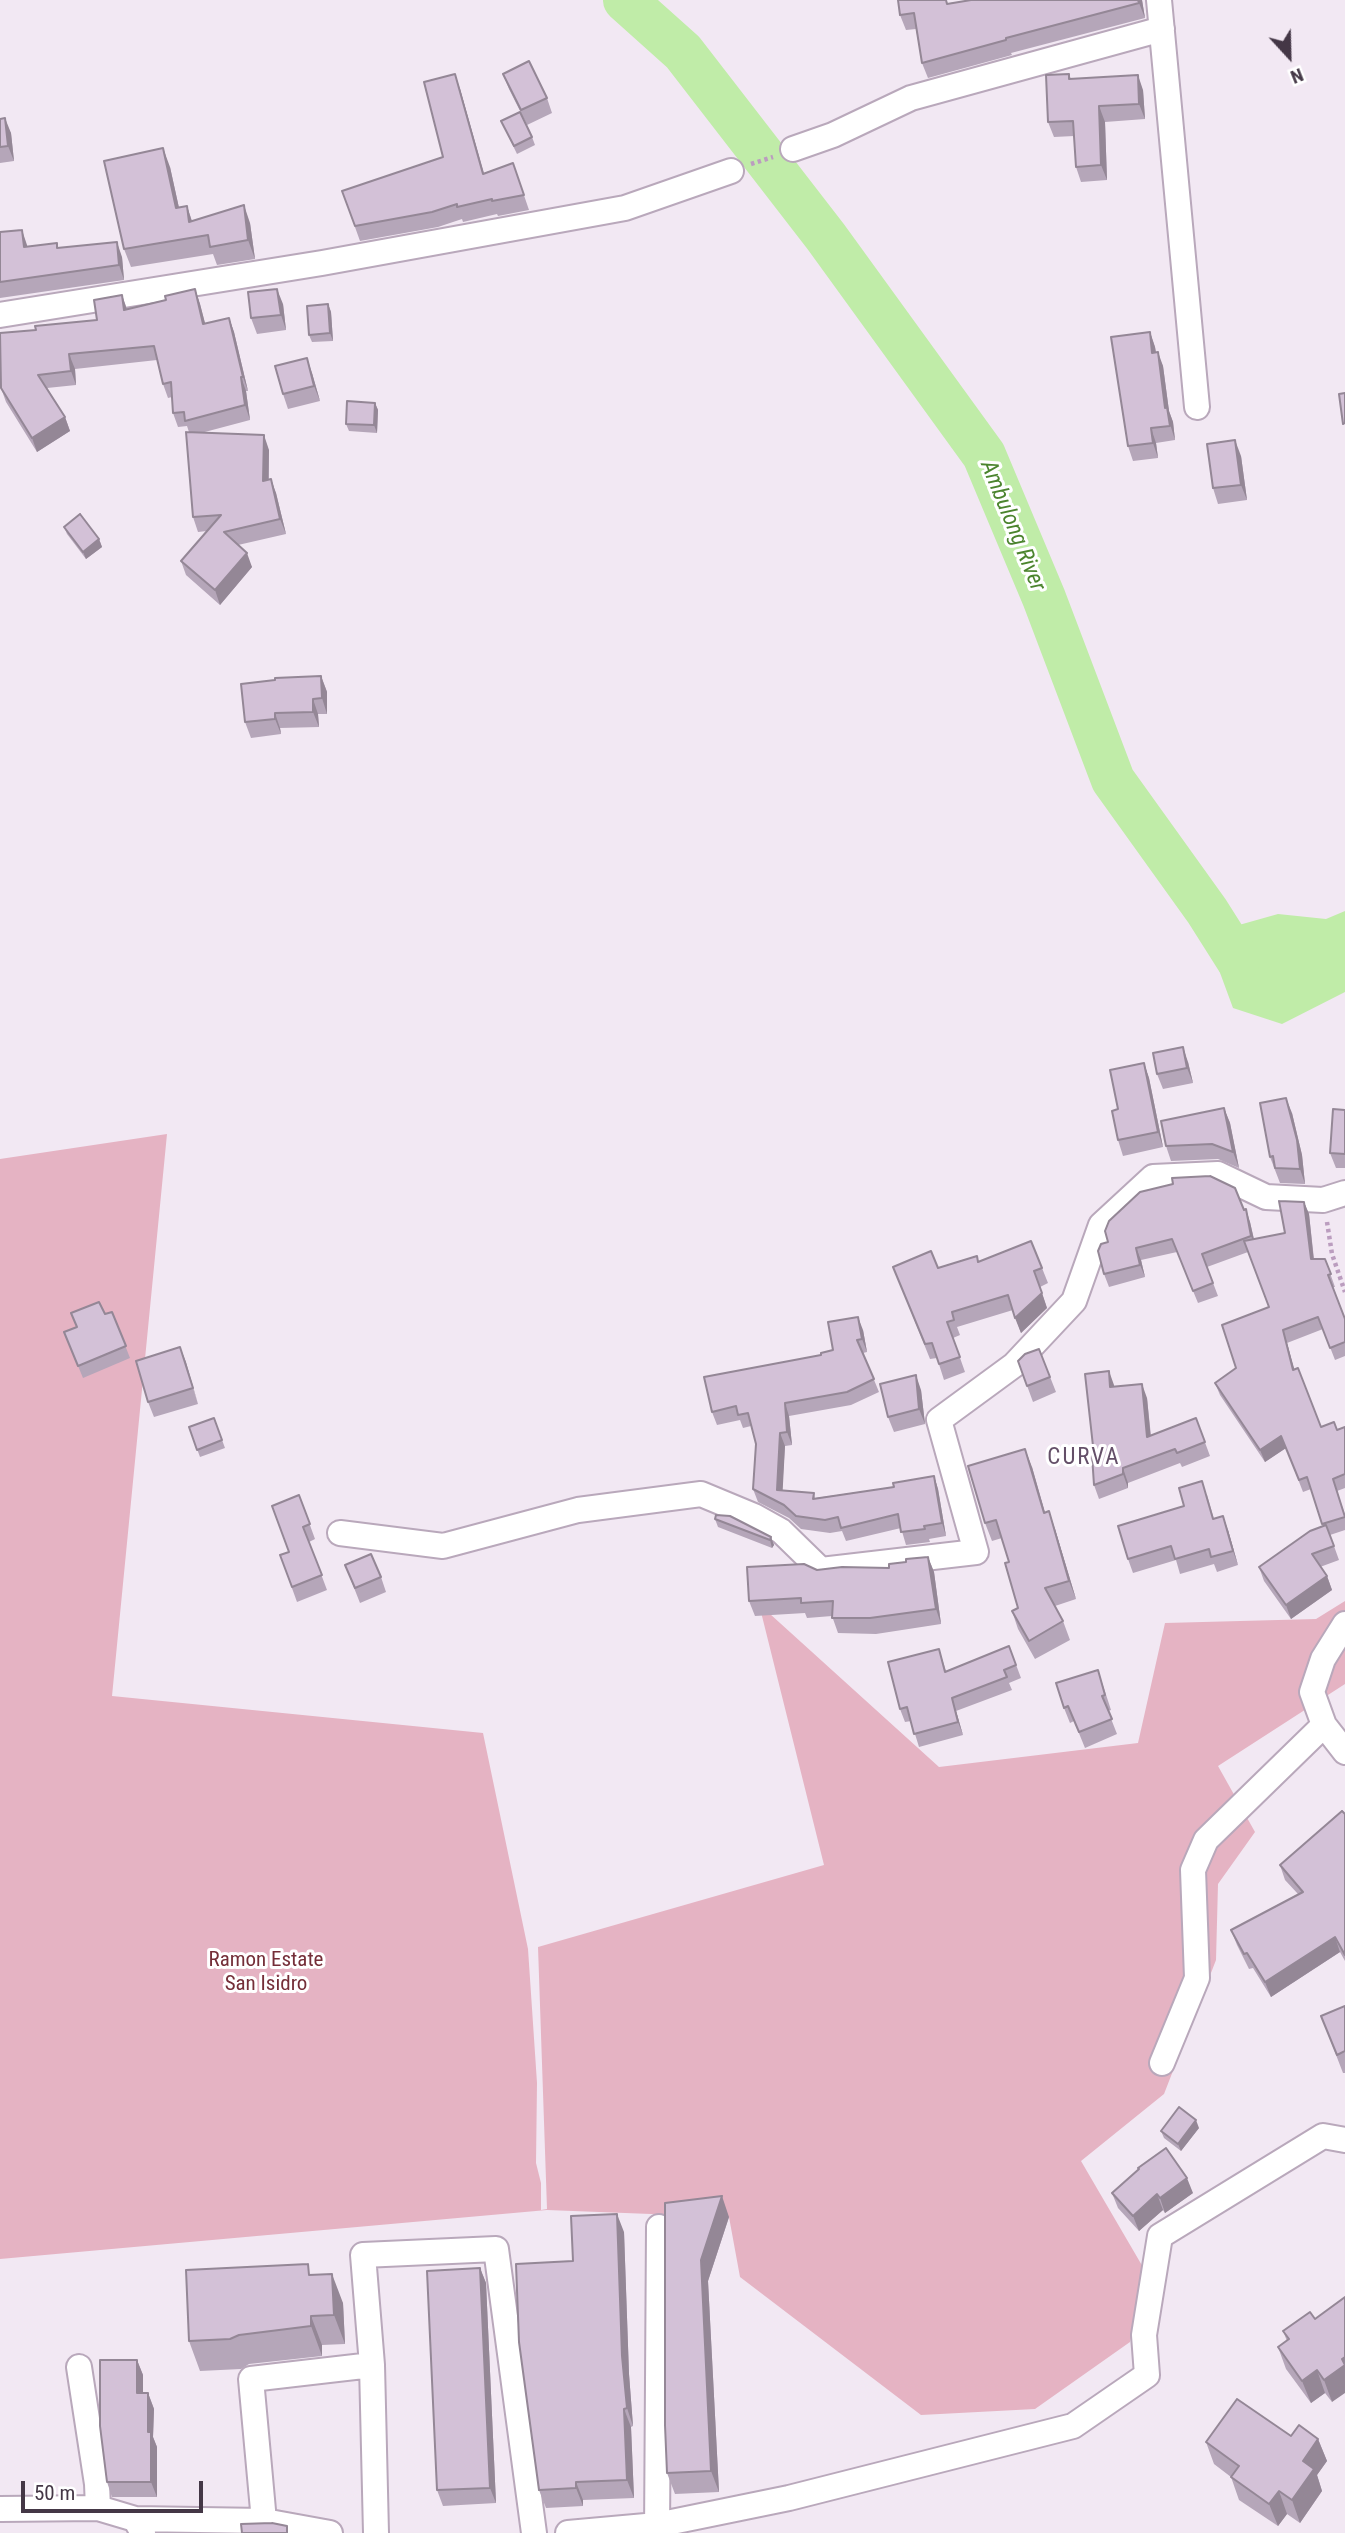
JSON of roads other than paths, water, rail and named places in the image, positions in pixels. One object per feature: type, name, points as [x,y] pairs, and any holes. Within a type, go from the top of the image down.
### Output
[{"type":"street","points":[[1159,0],[1197,407]]},
{"type":"street","points":[[793,149],[833,135],[911,98],[1162,29]]},
{"type":"street","points":[[0,315],[322,263],[625,208],[731,171]]},
{"type":"street","points":[[340,1533],[443,1546],[578,1510],[701,1493],[781,1531],[821,1570],[976,1552],[939,1420],[1014,1365],[1074,1301],[1101,1225],[1153,1177],[1218,1174],[1266,1197],[1334,1197]]},
{"type":"street","points":[[1345,1625],[1323,1659],[1312,1692],[1324,1725],[1345,1752]]},
{"type":"street","points":[[1162,2063],[1197,1978],[1193,1870],[1206,1840],[1324,1725]]},
{"type":"street","points":[[568,2533],[657,2529],[1073,2426],[1147,2375],[1143,2335],[1160,2236],[1323,2136],[1345,2140]]},
{"type":"street","points":[[657,2529],[659,2227]]},
{"type":"street","points":[[376,2533],[372,2365],[363,2255],[496,2249],[534,2533]]},
{"type":"street","points":[[264,2521],[251,2379],[372,2365]]},
{"type":"street","points":[[79,2367],[97,2484],[97,2508]]},
{"type":"street","points":[[0,2509],[97,2508],[139,2526],[201,2526],[264,2521],[330,2533]]},
{"type":"waterway","name":"Ambulong River","points":[[625,0],[683,52],[826,237],[984,455],[1044,598],[1113,780],[1207,911],[1238,960]]},
{"type":"district","name":"CURVA","points":[[1084,1458]]},
{"type":"park label","name":"Ramon Estate San Isidro","points":[[266,1973]]}]
